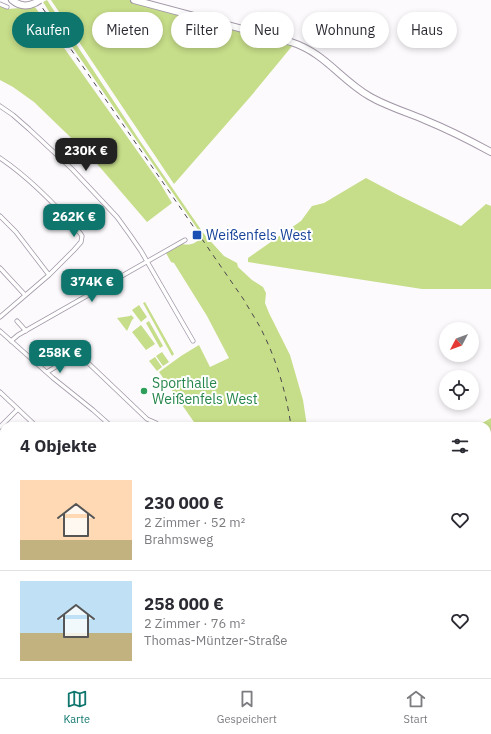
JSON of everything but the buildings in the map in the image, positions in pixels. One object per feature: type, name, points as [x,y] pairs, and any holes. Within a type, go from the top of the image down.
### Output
[{"type":"main road","points":[[12,0],[23,6],[29,6],[37,2]]},
{"type":"main road","points":[[134,0],[302,46],[312,51],[367,95],[444,128],[491,152]]},
{"type":"street","points":[[0,4],[7,7]]},
{"type":"street","points":[[0,106],[40,138],[72,169],[117,217],[131,236],[193,340]]},
{"type":"street","points":[[0,158],[39,189],[55,204],[82,236],[80,242],[74,250],[49,275],[0,317]]},
{"type":"street","points":[[0,216],[16,232],[49,275]]},
{"type":"street","points":[[11,341],[13,338],[185,240]]},
{"type":"street","points":[[0,268],[25,296]]},
{"type":"street","points":[[17,321],[26,331]]},
{"type":"street","points":[[0,331],[107,422]]},
{"type":"street","points":[[47,372],[74,356],[79,356],[147,419],[154,422]]},
{"type":"street","points":[[0,392],[32,422]]},
{"type":"street","points":[[5,422],[18,409]]},
{"type":"green space","points":[[47,0],[55,12],[49,12],[43,2]]},
{"type":"green space","points":[[51,0],[133,0],[176,12],[171,12],[171,48],[232,48],[232,28],[240,30],[240,48],[291,48],[251,96],[174,184],[83,48],[84,12],[59,12]]},
{"type":"green space","points":[[0,6],[7,9],[35,7],[39,12],[12,12],[12,48],[64,48],[160,183],[172,203],[147,222],[92,158],[34,102],[0,80]]},
{"type":"green space","points":[[73,48],[79,48],[204,234],[224,256],[237,263],[238,267],[252,280],[263,287],[266,293],[265,303],[290,355],[303,400],[306,422],[194,422],[159,372],[199,345],[210,367],[229,358],[207,316],[174,263],[171,262],[166,253],[182,244],[193,244],[203,237]]},
{"type":"green space","points":[[366,178],[461,226],[486,204],[491,206],[491,289],[422,289],[248,262],[248,258],[301,221],[312,206],[324,203]]},
{"type":"green space","points":[[145,302],[174,354],[172,356],[143,303]]},
{"type":"green space","points":[[139,305],[147,317],[141,322],[132,310]]},
{"type":"green space","points":[[131,315],[134,318],[127,331],[117,318]]},
{"type":"green space","points":[[149,321],[163,346],[160,348],[146,323]]},
{"type":"green space","points":[[141,325],[155,344],[146,350],[132,332]]},
{"type":"green space","points":[[162,352],[169,362],[163,366],[156,356]]},
{"type":"green space","points":[[155,357],[162,367],[157,371],[149,361]]},
{"type":"green space","points":[[491,418],[491,422],[484,422]]},
{"type":"railway","points":[[37,0],[244,300],[260,327],[271,351],[280,375],[290,422]]},
{"type":"place","name":"Weißenfels West","points":[[197,235]]},
{"type":"place","name":"Sporthalle Weißenfels West","points":[[144,391]]}]
